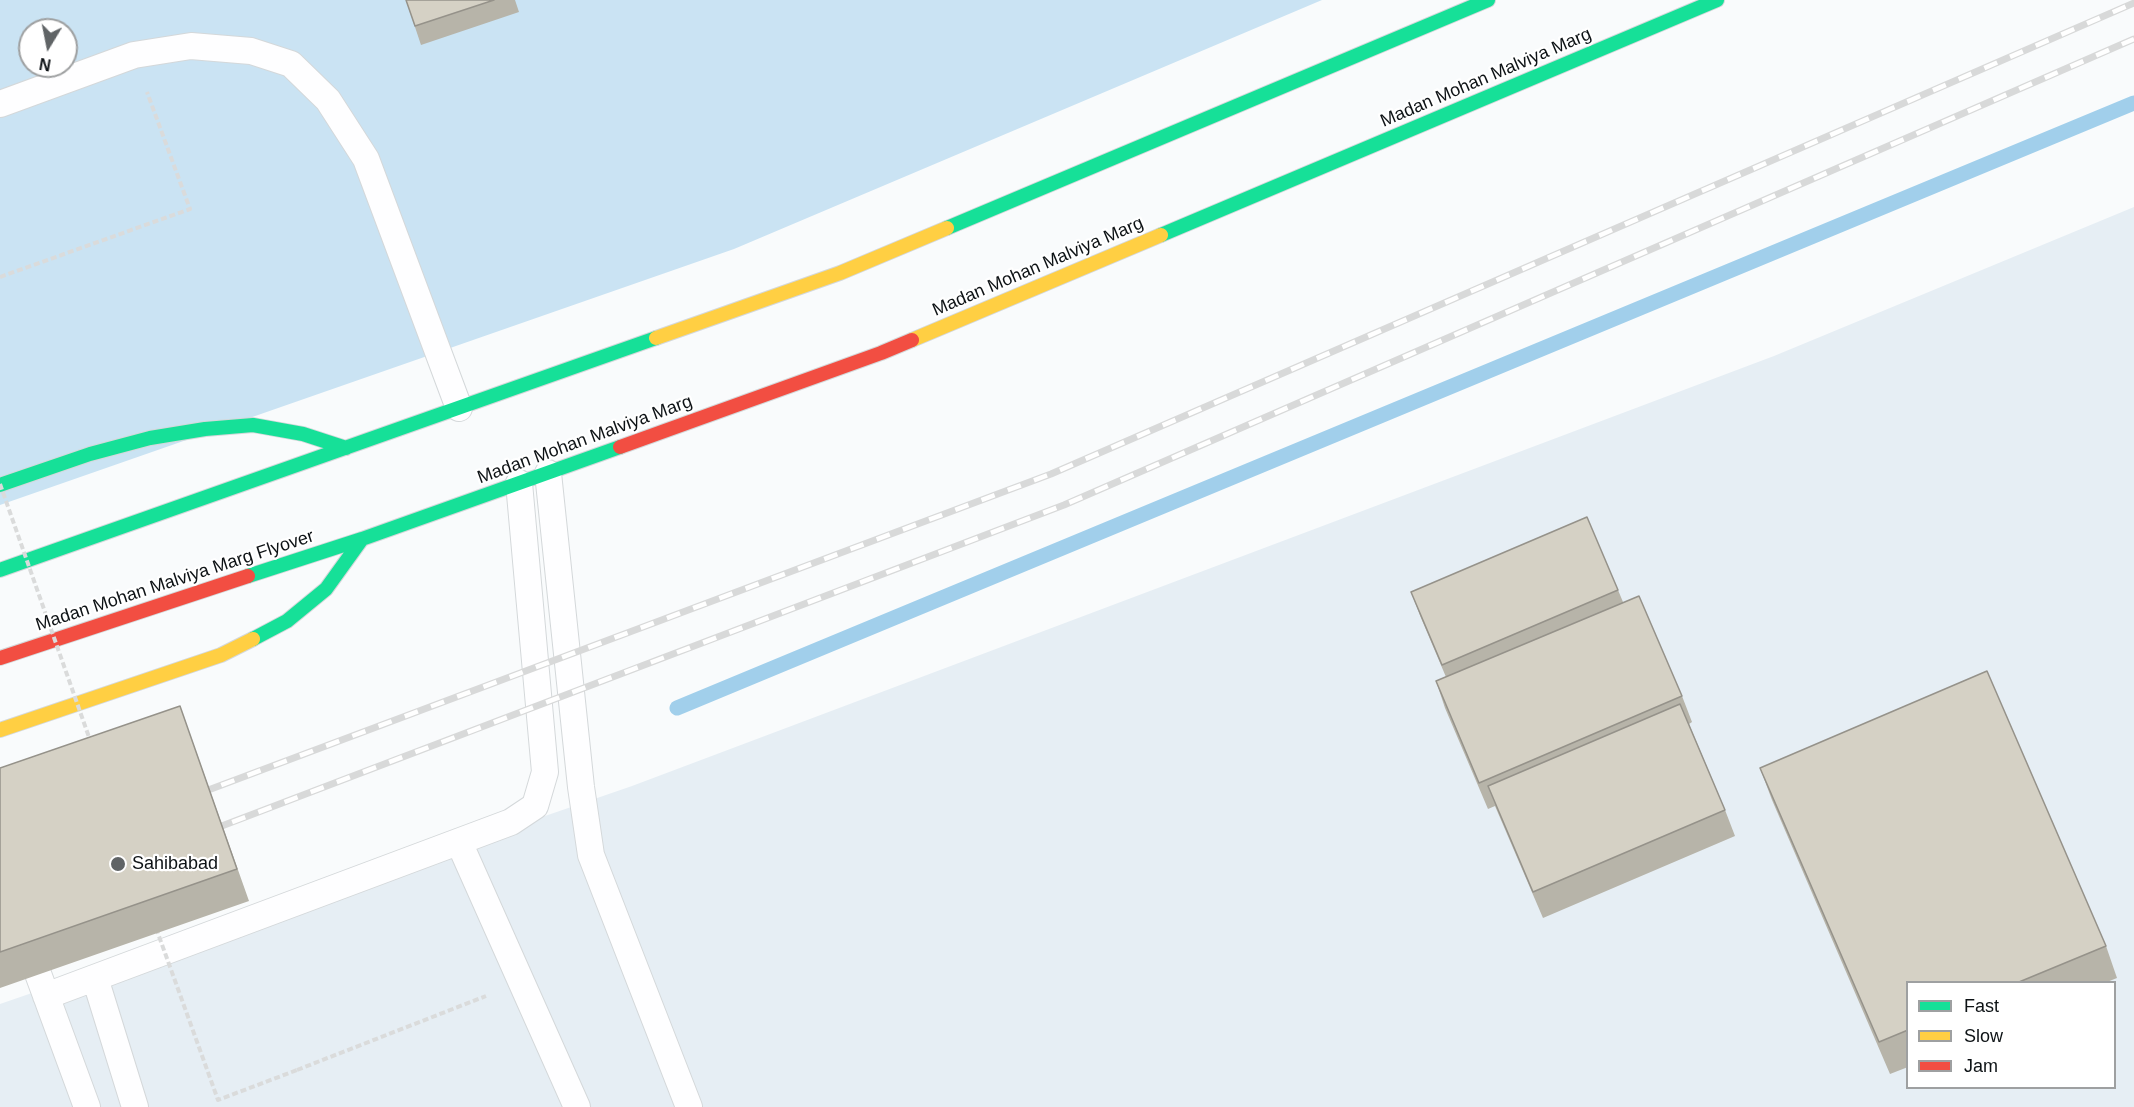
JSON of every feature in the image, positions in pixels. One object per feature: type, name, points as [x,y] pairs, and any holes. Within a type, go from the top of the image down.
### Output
[{"type":"main road","points":[[0,570],[840,273],[1488,0]]},
{"type":"main road","name":"Madan Mohan Malviya Marg","points":[[362,538],[881,353],[1717,0]]},
{"type":"main road","points":[[0,484],[150,438],[205,429],[253,425],[303,434],[346,448]]},
{"type":"main road","points":[[0,730],[221,655],[287,621],[326,589],[362,538]]},
{"type":"main road","name":"Madan Mohan Malviya Marg Flyover","points":[[0,658],[362,538]]},
{"type":"lane","points":[[0,104],[134,55],[191,46],[251,51],[291,64],[328,100],[366,159],[459,408]]},
{"type":"lane","points":[[548,473],[581,787],[591,855],[689,1107]]},
{"type":"lane","points":[[46,996],[511,822],[535,806],[545,772],[519,483]]},
{"type":"lane","points":[[459,842],[577,1107]]},
{"type":"lane","points":[[19,924],[87,1107]]},
{"type":"lane","points":[[94,978],[135,1107]]},
{"type":"path","points":[[0,277],[190,209],[134,55]]},
{"type":"path","points":[[0,484],[92,747]]},
{"type":"path","points":[[154,922],[218,1100],[442,1013]]},
{"type":"shaded area","points":[[0,0],[1322,0],[734,249],[0,505]]},
{"type":"shaded area","points":[[2134,207],[2134,1107],[0,1107],[0,1004],[632,786],[1774,356]]},
{"type":"building","points":[[406,0],[494,0],[415,26]]},
{"type":"building","points":[[1587,517],[1618,590],[1442,665],[1411,592]]},
{"type":"building","points":[[1639,596],[1682,696],[1479,783],[1436,681]]},
{"type":"building","points":[[1987,671],[2106,946],[2021,981],[1906,981],[1906,1031],[1879,1042],[1760,768]]},
{"type":"building","points":[[1680,704],[1725,810],[1533,892],[1488,786]]},
{"type":"building","name":"Sahibabad","points":[[180,706],[237,869],[0,952],[0,768]]},
{"type":"waterway","points":[[677,708],[2134,103]]},
{"type":"railway","points":[[195,795],[1051,474],[2134,3]]},
{"type":"railway","points":[[206,832],[1064,505],[2134,39]]},
{"type":"traffic: fast","points":[[947,228],[1488,0]]},
{"type":"traffic: fast","points":[[1161,235],[1717,0]]},
{"type":"traffic: fast","points":[[0,570],[656,338]]},
{"type":"traffic: fast","points":[[0,485],[90,454],[150,438],[205,429],[253,425],[303,434],[346,448]]},
{"type":"traffic: fast","points":[[248,576],[362,539],[620,447]]},
{"type":"traffic: fast","points":[[253,639],[287,621],[326,589],[362,539]]},
{"type":"traffic: slow","points":[[656,338],[840,273],[947,228]]},
{"type":"traffic: slow","points":[[912,340],[1161,235]]},
{"type":"traffic: slow","points":[[0,730],[221,655],[253,639]]},
{"type":"traffic: jam","points":[[620,447],[912,340]]},
{"type":"traffic: jam","points":[[0,658],[248,576]]},
{"type":"place","name":"Sahibabad","points":[[118,864]]}]
